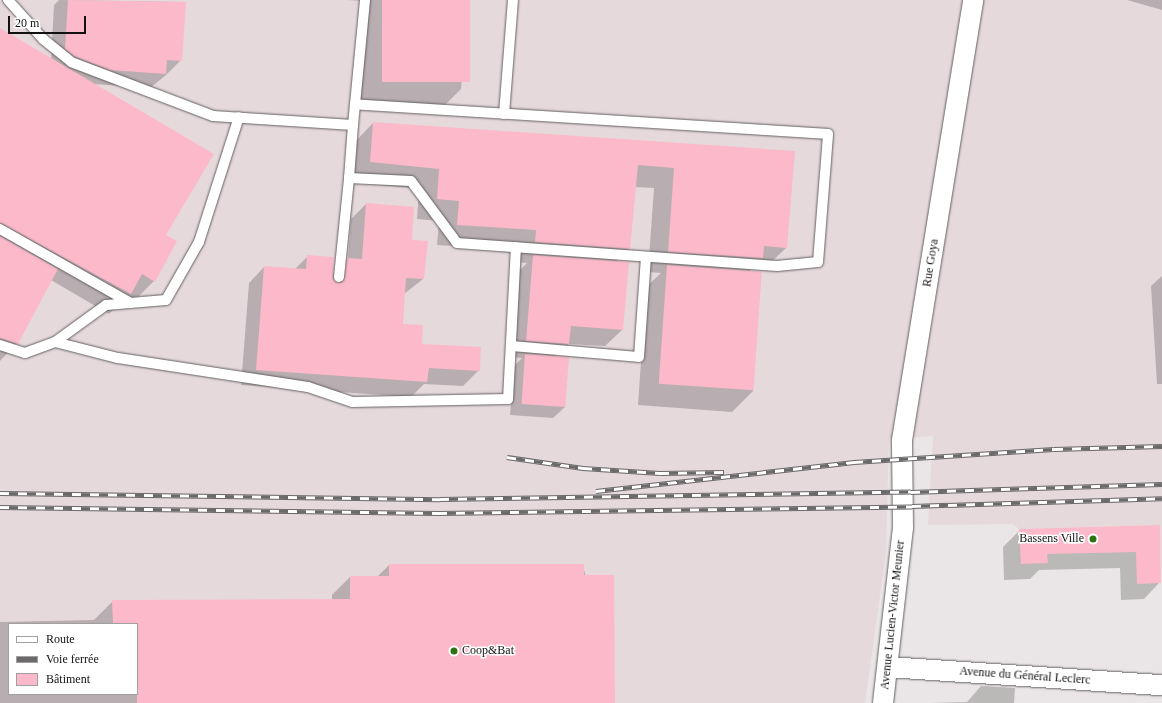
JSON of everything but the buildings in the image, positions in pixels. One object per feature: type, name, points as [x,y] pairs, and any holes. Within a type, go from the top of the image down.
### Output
[{"type":"street","name":"Rue Goya","points":[[903,526],[902,440],[972,0]]},
{"type":"street","name":"Avenue Lucien-Victor Meunier","points":[[883,703],[903,526]]},
{"type":"street","name":"Avenue du Général Leclerc","points":[[888,667],[1162,685]]},
{"type":"lane","points":[[8,0],[43,39],[71,62],[213,116],[353,125]]},
{"type":"lane","points":[[339,277],[365,0]]},
{"type":"lane","points":[[504,114],[513,0]]},
{"type":"lane","points":[[349,178],[412,181],[457,243],[777,266],[818,262],[828,134],[355,104]]},
{"type":"lane","points":[[0,345],[25,353],[55,342],[106,305],[166,300],[196,249],[240,117]]},
{"type":"lane","points":[[0,229],[131,303]]},
{"type":"lane","points":[[55,342],[118,358],[308,387],[352,402],[508,399],[516,247]]},
{"type":"lane","points":[[511,346],[640,357],[646,257]]},
{"type":"shaded area","points":[[0,0],[1162,0],[1162,580],[1159,525],[1019,529],[1013,524],[928,525],[933,436],[889,439],[886,553],[865,703],[0,703]]},
{"type":"railway","points":[[596,491],[854,462],[1054,449],[1162,446]]},
{"type":"railway","points":[[507,457],[583,468],[660,473],[724,472]]},
{"type":"railway","points":[[0,493],[440,499],[911,492],[1162,484]]},
{"type":"railway","points":[[0,507],[438,513],[912,506],[1162,498]]},
{"type":"place","name":"Bassens Ville","points":[[1093,539]]},
{"type":"place","name":"Coop&Bat","points":[[454,651]]}]
